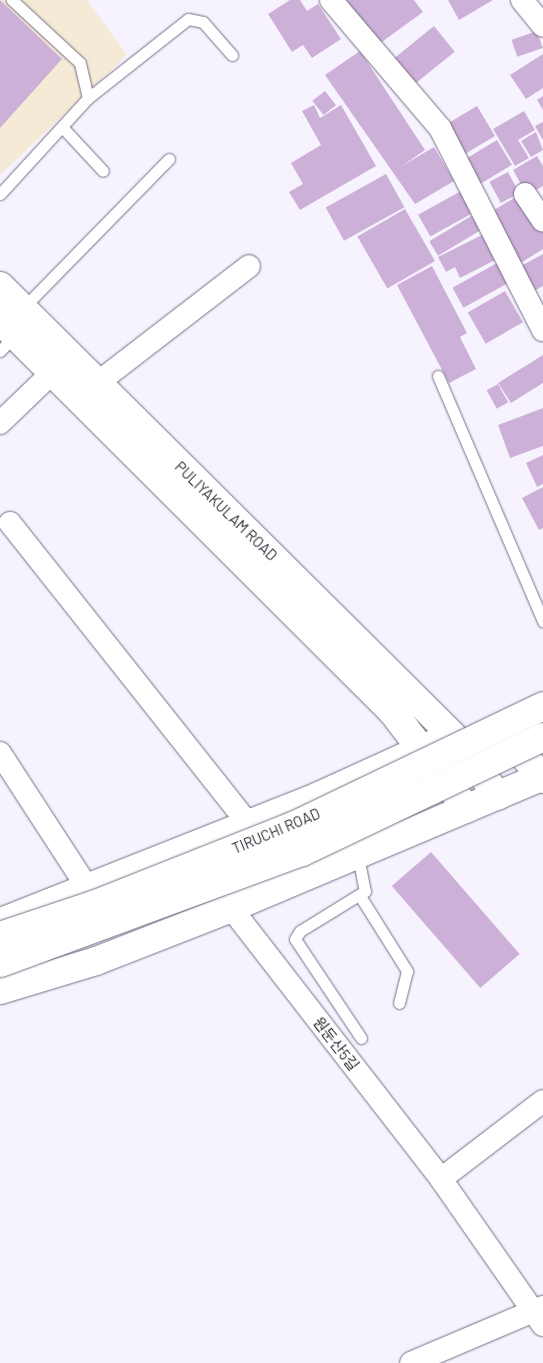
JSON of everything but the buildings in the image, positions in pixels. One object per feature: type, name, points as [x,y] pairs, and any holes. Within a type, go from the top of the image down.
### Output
[{"type":"main road","name":"PULIYAKULAM ROAD","points":[[0,286],[14,327],[52,373],[266,582],[392,711],[467,809]]},
{"type":"main road","name":"PULIYAKULAM ROAD","points":[[14,327],[96,384],[452,735],[498,796]]},
{"type":"main road","points":[[0,923],[89,890],[249,825],[502,714],[543,692]]},
{"type":"main road","name":"TIRUCHI ROAD","points":[[0,936],[93,905],[293,826],[543,706]]},
{"type":"main road","points":[[502,714],[543,747]]},
{"type":"main road","points":[[0,990],[96,961],[231,908],[542,777],[502,714]]},
{"type":"main road","name":"TIRUCHI ROAD","points":[[0,963],[302,852],[543,737]]},
{"type":"street","points":[[332,0],[440,128],[543,330]]},
{"type":"street","points":[[522,0],[543,26]]},
{"type":"street","points":[[525,194],[543,221]]},
{"type":"street","points":[[96,384],[249,266]]},
{"type":"street","points":[[0,423],[52,373]]},
{"type":"street","points":[[10,523],[249,825]]},
{"type":"street","points":[[0,754],[89,890]]},
{"type":"street","name":"원둔산5길","points":[[231,908],[441,1179],[540,1315]]},
{"type":"street","points":[[441,1179],[543,1100]]},
{"type":"street","points":[[411,1363],[540,1315]]},
{"type":"lane","points":[[12,0],[80,63],[86,76],[88,98]]},
{"type":"lane","points":[[0,194],[64,128],[88,98],[188,19],[203,22],[232,55]]},
{"type":"lane","points":[[64,128],[103,171]]},
{"type":"lane","points":[[14,327],[169,159]]},
{"type":"lane","points":[[438,376],[543,621]]},
{"type":"lane","points":[[358,856],[366,886],[360,896],[300,931],[295,939],[361,1038]]},
{"type":"lane","points":[[360,896],[407,971],[399,1003]]},
{"type":"shaded area","points":[[0,0],[87,0],[127,55],[0,175]]}]
